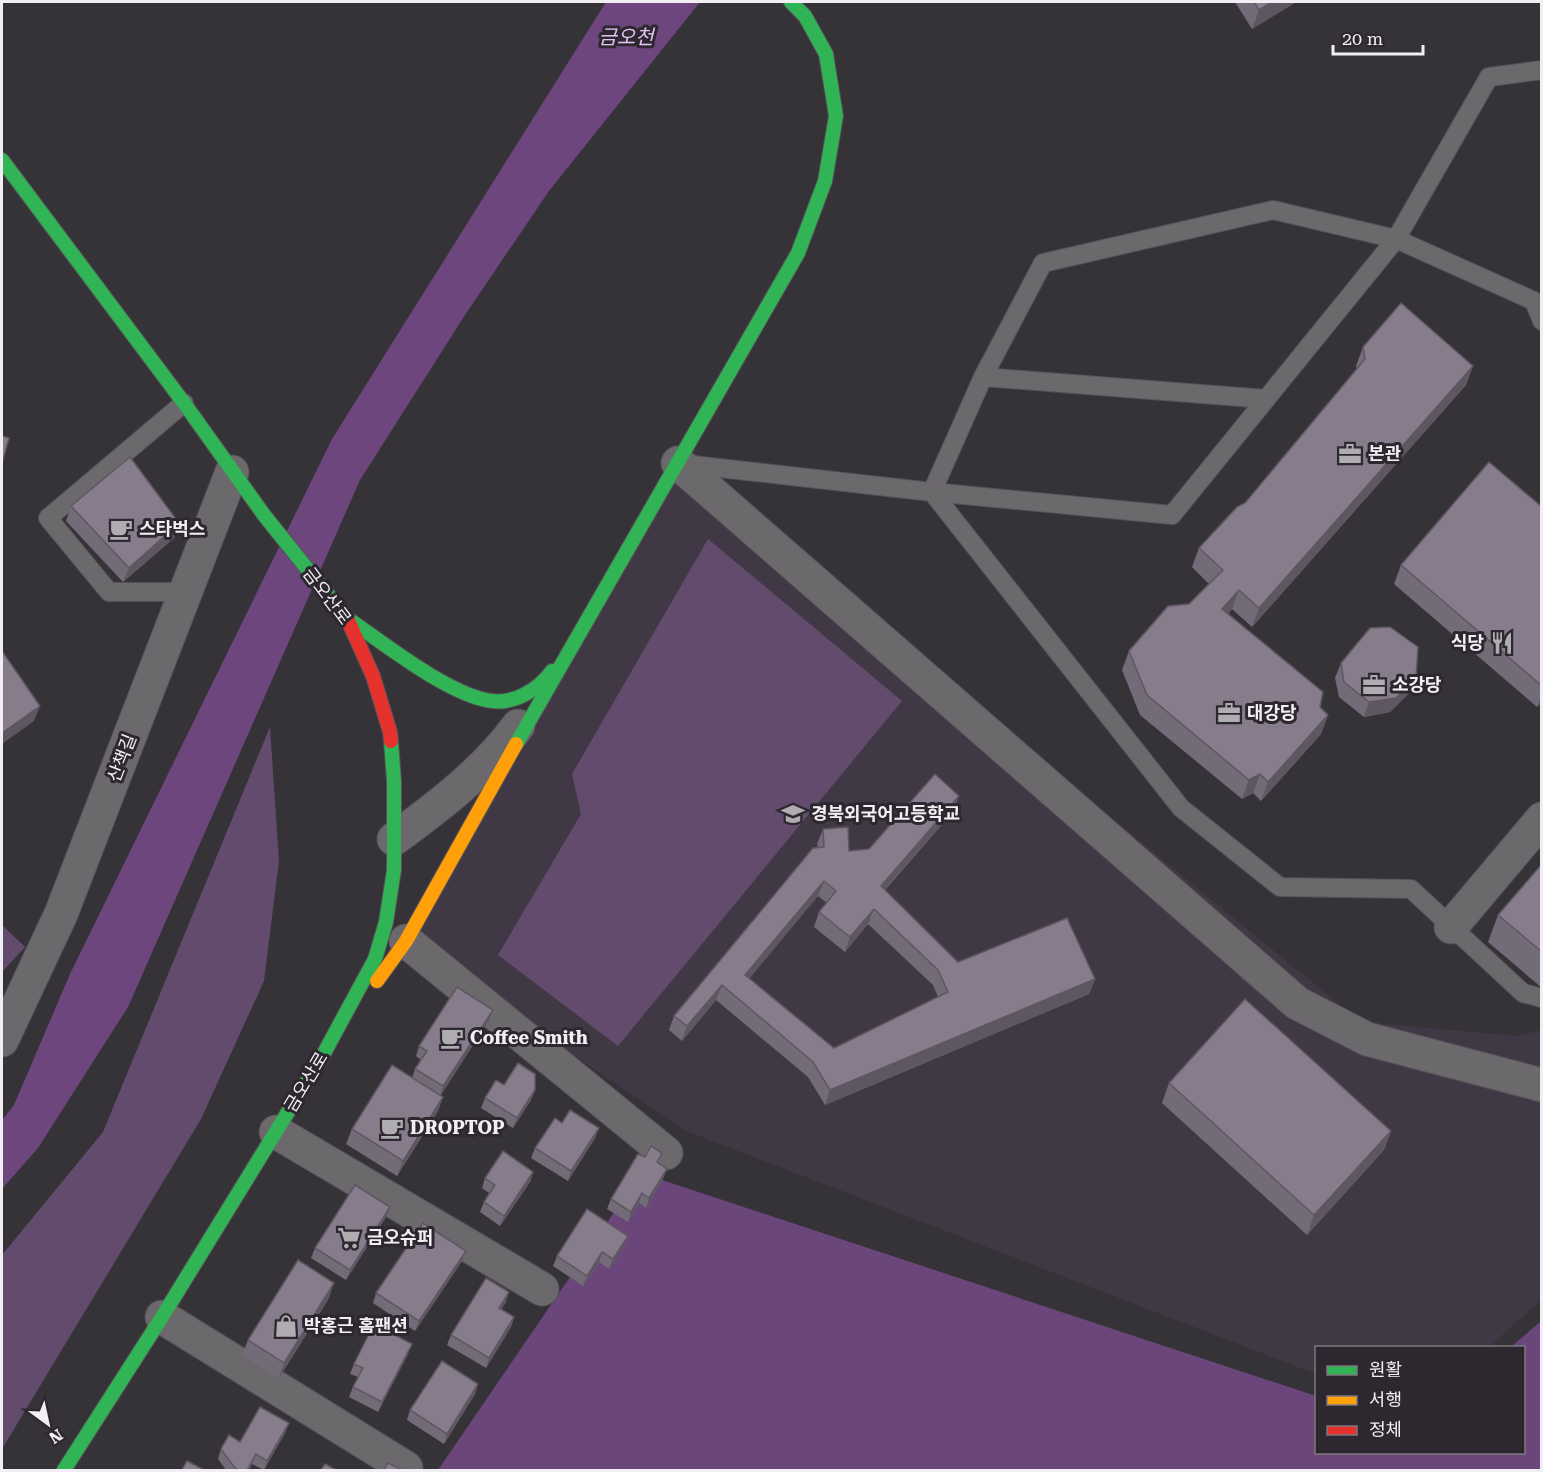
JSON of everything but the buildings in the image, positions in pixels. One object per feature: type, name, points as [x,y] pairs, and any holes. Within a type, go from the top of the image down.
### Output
[{"type":"street","points":[[323,1055],[406,941],[550,683],[798,253],[825,181],[836,116],[826,54],[805,16],[791,2]]},
{"type":"street","name":"금오산로","points":[[2,160],[184,403],[264,515],[347,618],[373,676],[390,732],[394,781],[394,870],[386,922],[375,959],[323,1055],[162,1317],[64,1470]]},
{"type":"street","points":[[678,463],[1298,1002],[1367,1039],[1542,1085]]},
{"type":"street","name":"산책길","points":[[2,1040],[61,914],[232,472]]},
{"type":"street","points":[[347,618],[458,689],[480,698],[506,701],[526,693],[548,677],[598,599]]},
{"type":"street","points":[[394,839],[433,811],[482,767],[512,734],[550,683]]},
{"type":"street","points":[[1451,927],[1542,819]]},
{"type":"street","points":[[406,941],[666,1153]]},
{"type":"street","name":"금오산로","points":[[276,1131],[542,1289]]},
{"type":"street","points":[[162,1317],[406,1468]]},
{"type":"lane","points":[[678,463],[932,492],[1172,515],[1396,239],[1489,77],[1542,70]]},
{"type":"lane","points":[[932,492],[983,376],[1043,263],[1273,210],[1396,239],[1534,301],[1542,321]]},
{"type":"lane","points":[[983,376],[1266,399]]},
{"type":"lane","points":[[184,403],[48,518],[109,592],[186,592]]},
{"type":"lane","points":[[932,492],[1181,808],[1280,887],[1411,889],[1523,993],[1542,998]]},
{"type":"shaded area","name":"경북외국어고등학교","points":[[678,463],[1361,1022],[1518,1036],[1541,1030],[1541,1300],[1490,1346],[1315,1346],[1315,1374],[684,1130],[406,941]]},
{"type":"shaded area","points":[[708,539],[902,701],[618,1046],[498,955],[581,814],[572,774]]},
{"type":"shaded area","points":[[270,727],[279,861],[264,981],[201,1119],[2,1449],[2,1255],[103,1132]]},
{"type":"shaded area","points":[[2,925],[25,947],[2,972]]},
{"type":"shaded area","points":[[641,1173],[1315,1396],[1315,1454],[1525,1454],[1525,1346],[1512,1346],[1541,1321],[1541,1470],[438,1470]]},
{"type":"water","name":"금오천","points":[[606,2],[700,2],[549,191],[465,315],[360,480],[128,1007],[38,1148],[2,1189],[2,1120],[14,1105],[70,974],[332,439]]},
{"type":"traffic: fast","points":[[516,744],[798,253],[825,181],[836,116],[826,54],[805,16],[791,2]]},
{"type":"traffic: fast","points":[[2,160],[184,403],[264,515],[341,611]]},
{"type":"traffic: fast","points":[[347,618],[417,667],[475,697],[492,701],[518,698],[540,684],[552,671]]},
{"type":"traffic: fast","points":[[64,1470],[162,1317],[323,1055],[375,959],[386,922],[394,870],[394,781],[391,741]]},
{"type":"traffic: slow","points":[[377,981],[406,941],[516,744]]},
{"type":"traffic: jam","points":[[341,611],[347,618],[373,676],[391,741]]},
{"type":"place","name":"본관","points":[[1350,454]]},
{"type":"place","name":"스타벅스","points":[[121,529]]},
{"type":"place","name":"식당","points":[[1502,643]]},
{"type":"place","name":"소강당","points":[[1374,685]]},
{"type":"place","name":"대강당","points":[[1229,713]]},
{"type":"place","name":"경북외국어고등학교","points":[[793,814]]},
{"type":"place","name":"Coffee Smith","points":[[452,1038]]},
{"type":"place","name":"DROPTOP","points":[[392,1128]]},
{"type":"place","name":"금오슈퍼","points":[[349,1238]]},
{"type":"place","name":"박홍근 홈팬션","points":[[286,1326]]}]
